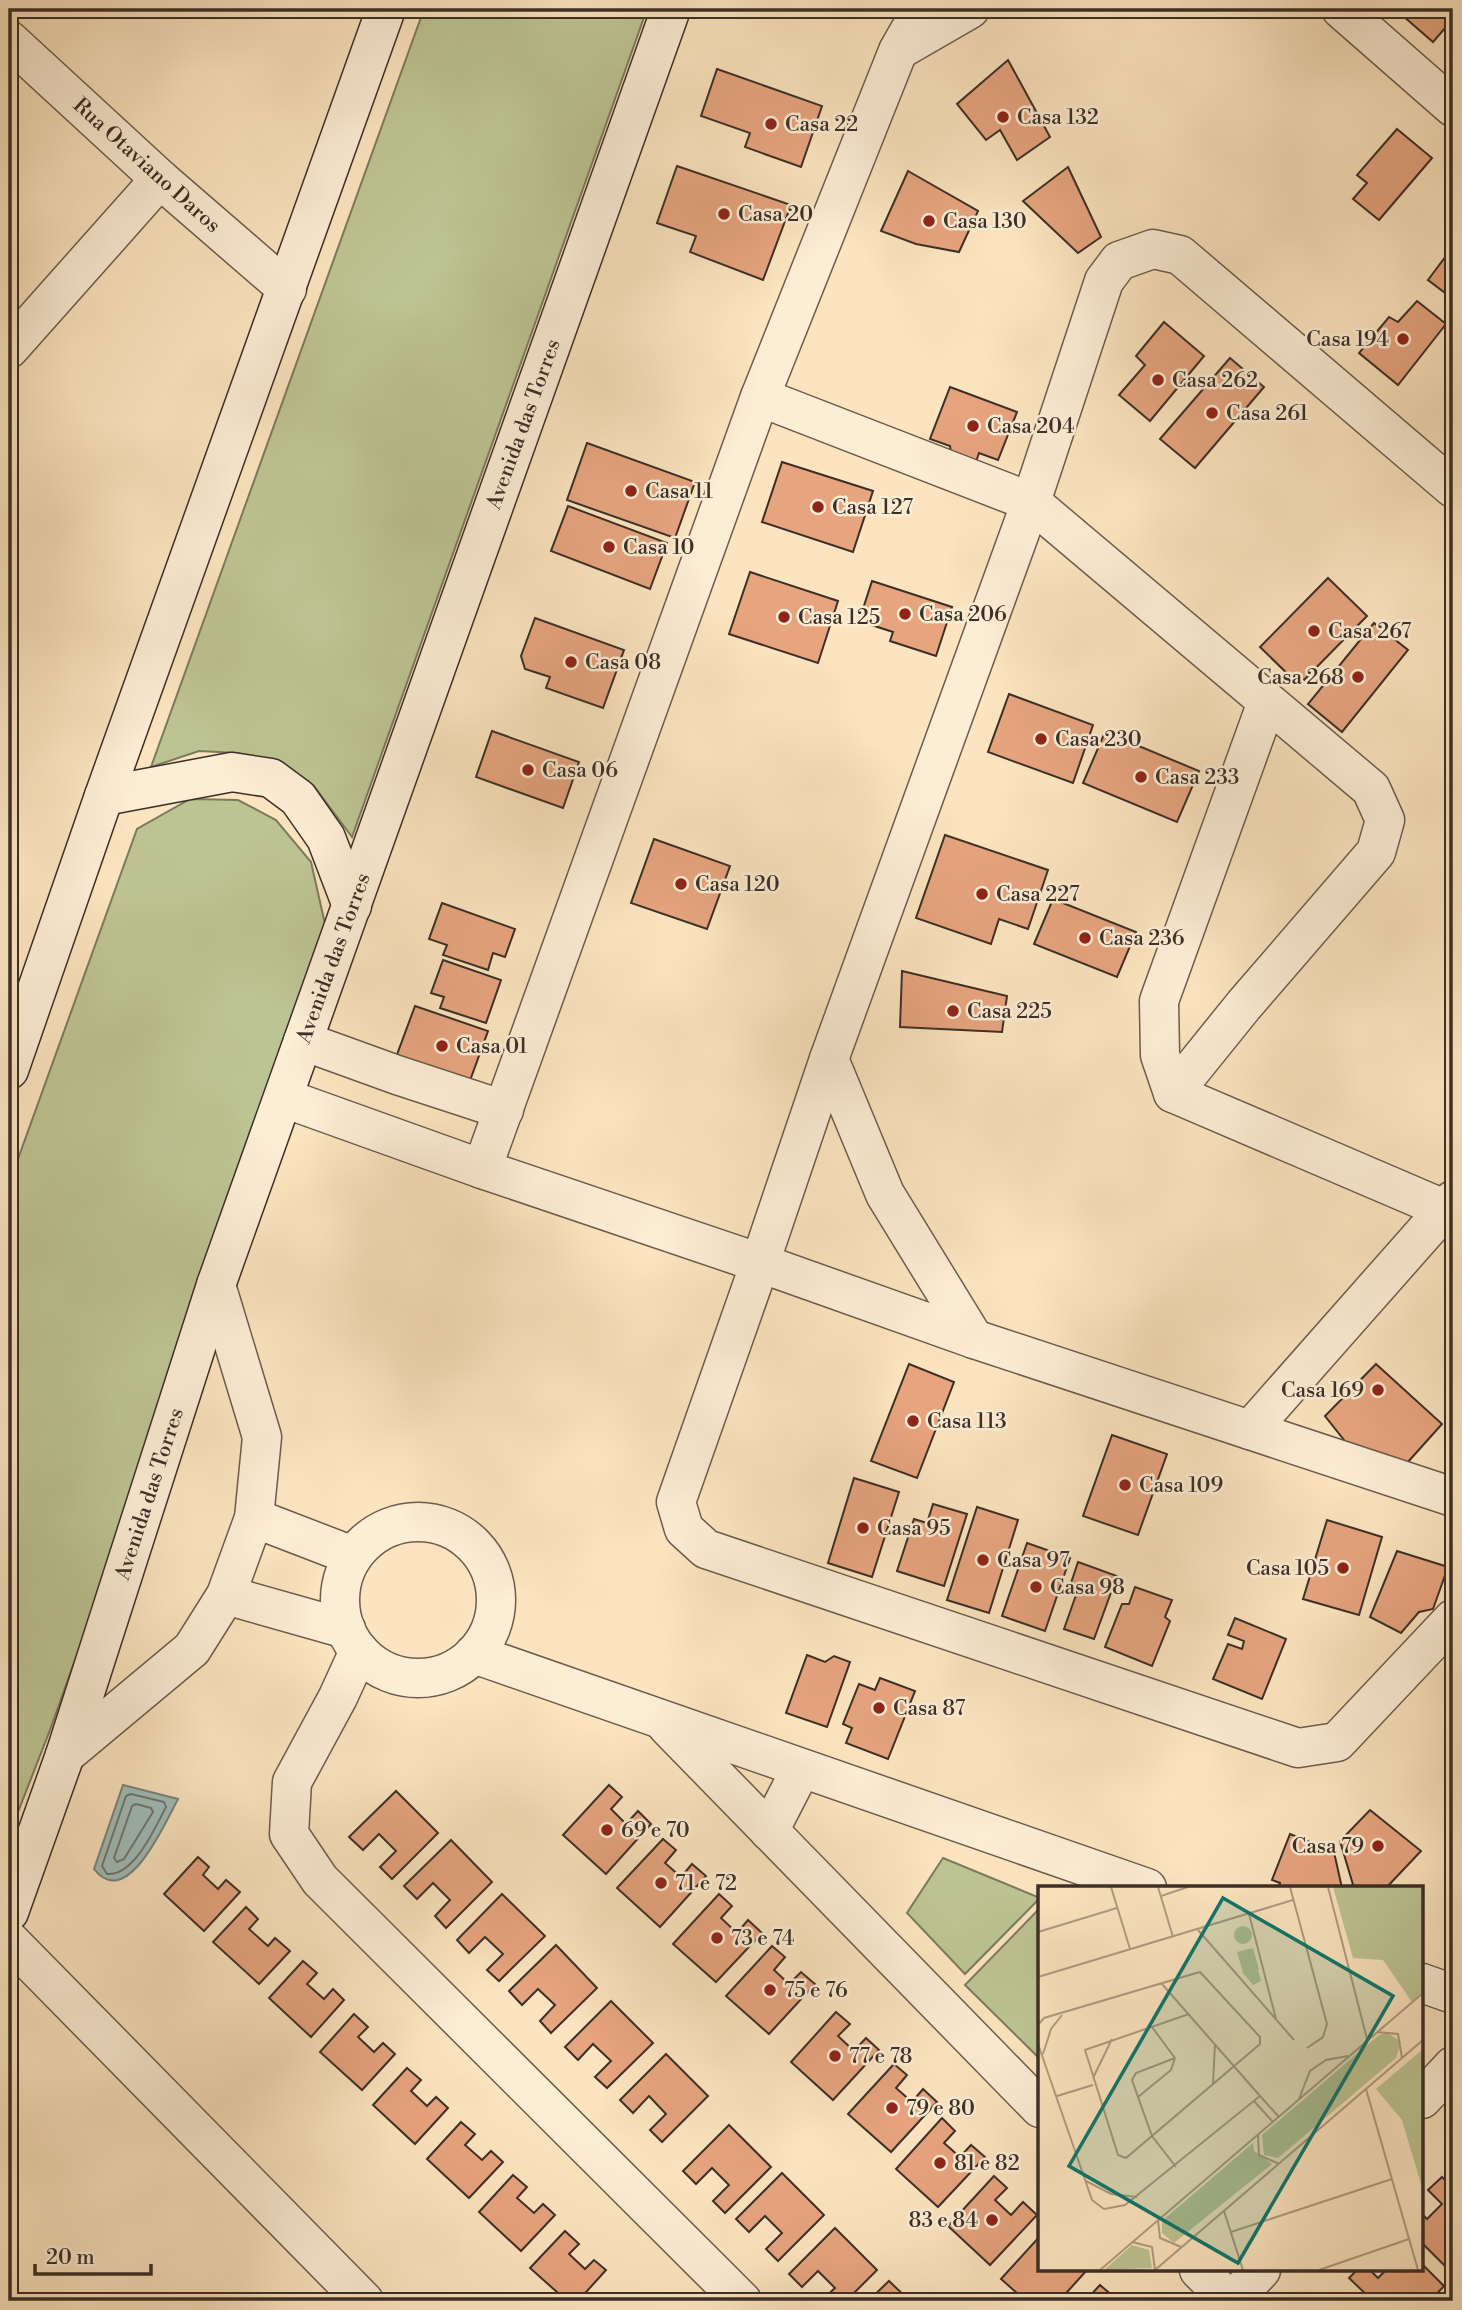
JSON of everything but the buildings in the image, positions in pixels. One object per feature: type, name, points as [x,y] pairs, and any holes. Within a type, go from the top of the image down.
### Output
[{"type":"street","points":[[9,1070],[104,796],[288,289],[386,9]]},
{"type":"street","name":"Avenida das Torres","points":[[9,1912],[65,1755],[216,1285],[671,9]]},
{"type":"street","points":[[482,1169],[760,397],[898,51],[922,9]]},
{"type":"street","points":[[898,51],[970,9]]},
{"type":"street","points":[[1341,9],[1453,107]]},
{"type":"street","name":"Rua Otaviano Daros","points":[[9,40],[160,179],[288,289]]},
{"type":"street","points":[[9,349],[160,179]]},
{"type":"street","points":[[1453,488],[1180,255],[1153,249],[1119,261],[1104,281],[1031,502],[828,1059],[676,1502],[684,1529],[706,1549],[1298,1748],[1337,1742],[1453,1619]]},
{"type":"street","points":[[760,397],[1031,502],[1371,789],[1385,820],[1376,852],[1173,1093]]},
{"type":"street","points":[[1250,1430],[1449,1205],[1173,1093],[1160,1055],[1159,1001],[1267,702]]},
{"type":"street","points":[[104,796],[232,772],[271,778],[298,799],[326,838],[352,906]]},
{"type":"street","points":[[303,1041],[504,1110]]},
{"type":"street","points":[[828,1059],[885,1194],[974,1339]]},
{"type":"street","points":[[284,1098],[974,1339],[1453,1497]]},
{"type":"street","points":[[65,1755],[192,1649],[226,1595],[254,1518],[262,1437],[216,1285]]},
{"type":"street","points":[[254,1518],[354,1556]]},
{"type":"street","points":[[413,1522],[436,1524],[458,1533],[476,1547],[489,1567],[496,1589],[495,1613],[488,1635],[474,1654],[453,1670],[428,1677],[402,1677],[378,1667],[352,1640],[340,1604],[343,1579],[354,1556],[370,1539],[390,1527],[413,1522]]},
{"type":"street","points":[[226,1595],[352,1640]]},
{"type":"street","points":[[352,1640],[338,1697],[292,1782],[289,1834],[320,1880],[742,2301]]},
{"type":"street","points":[[474,1654],[1141,1886]]},
{"type":"street","points":[[660,1719],[1038,2106]]},
{"type":"street","points":[[769,1831],[801,1769]]},
{"type":"street","points":[[9,1940],[364,2301]]},
{"type":"street","points":[[1424,1984],[1453,1994]]},
{"type":"street","points":[[1424,2097],[1453,2066]]},
{"type":"street","points":[[1201,2272],[1231,2301],[1259,2272]]},
{"type":"green space","points":[[424,9],[647,9],[352,837],[314,786],[276,763],[237,753],[199,751],[151,767]]},
{"type":"green space","points":[[190,799],[238,800],[276,820],[311,862],[325,924],[100,1590],[9,1835],[9,1184],[137,829]]},
{"type":"green space","points":[[943,1858],[1038,1897],[965,1974],[907,1913]]},
{"type":"green space","points":[[1038,1910],[1038,2057],[965,1985]]},
{"type":"water","points":[[123,1785],[178,1799],[144,1859],[132,1872],[119,1880],[107,1879],[94,1869]]},
{"type":"place","name":"Casa 132","points":[[1003,117]]},
{"type":"place","name":"Casa 22","points":[[771,124]]},
{"type":"place","name":"Casa 20","points":[[724,214]]},
{"type":"place","name":"Casa 130","points":[[929,221]]},
{"type":"place","name":"Casa 194","points":[[1403,339]]},
{"type":"place","name":"Casa 262","points":[[1158,380]]},
{"type":"place","name":"Casa 261","points":[[1212,413]]},
{"type":"place","name":"Casa 204","points":[[973,426]]},
{"type":"place","name":"Casa 11","points":[[631,491]]},
{"type":"place","name":"Casa 127","points":[[818,507]]},
{"type":"place","name":"Casa 10","points":[[609,547]]},
{"type":"place","name":"Casa 206","points":[[905,614]]},
{"type":"place","name":"Casa 125","points":[[784,617]]},
{"type":"place","name":"Casa 267","points":[[1314,631]]},
{"type":"place","name":"Casa 08","points":[[571,662]]},
{"type":"place","name":"Casa 268","points":[[1358,677]]},
{"type":"place","name":"Casa 230","points":[[1041,739]]},
{"type":"place","name":"Casa 06","points":[[528,770]]},
{"type":"place","name":"Casa 233","points":[[1141,777]]},
{"type":"place","name":"Casa 120","points":[[681,884]]},
{"type":"place","name":"Casa 227","points":[[982,894]]},
{"type":"place","name":"Casa 236","points":[[1085,938]]},
{"type":"place","name":"Casa 225","points":[[953,1011]]},
{"type":"place","name":"Casa 01","points":[[442,1046]]},
{"type":"place","name":"Casa 169","points":[[1378,1390]]},
{"type":"place","name":"Casa 113","points":[[913,1421]]},
{"type":"place","name":"Casa 109","points":[[1125,1485]]},
{"type":"place","name":"Casa 95","points":[[863,1528]]},
{"type":"place","name":"Casa 97","points":[[983,1560]]},
{"type":"place","name":"Casa 105","points":[[1343,1568]]},
{"type":"place","name":"Casa 98","points":[[1036,1587]]},
{"type":"place","name":"Casa 87","points":[[879,1708]]},
{"type":"place","name":"69 e 70","points":[[607,1830]]},
{"type":"place","name":"Casa 79","points":[[1378,1846]]},
{"type":"place","name":"71 e 72","points":[[661,1883]]},
{"type":"place","name":"73 e 74","points":[[717,1938]]},
{"type":"place","name":"75 e 76","points":[[770,1990]]},
{"type":"place","name":"77 e 78","points":[[835,2056]]},
{"type":"place","name":"79 e 80","points":[[892,2108]]},
{"type":"place","name":"81 e 82","points":[[940,2163]]},
{"type":"place","name":"83 e 84","points":[[992,2220]]}]
